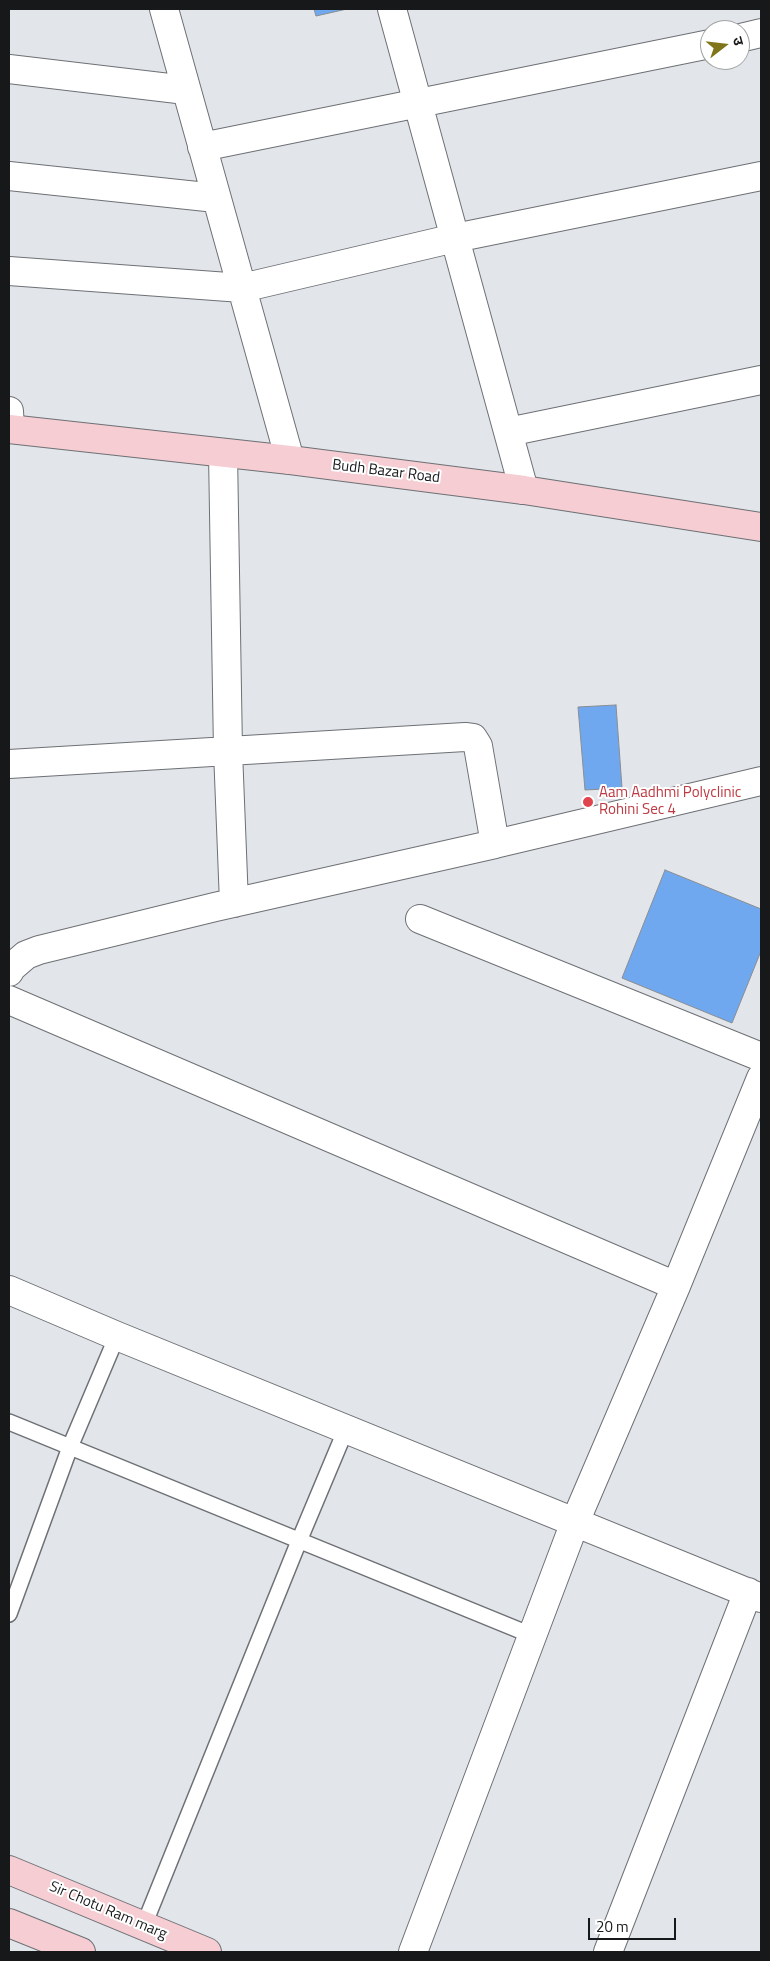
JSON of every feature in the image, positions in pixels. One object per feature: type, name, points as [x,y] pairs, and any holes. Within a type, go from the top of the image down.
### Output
[{"type":"street","points":[[164,9],[290,460]]},
{"type":"street","points":[[392,9],[524,490]]},
{"type":"street","points":[[202,147],[700,46]]},
{"type":"street","points":[[9,69],[186,90]]},
{"type":"street","points":[[9,176],[216,198]]},
{"type":"street","points":[[9,271],[242,288],[455,238],[761,176]]},
{"type":"street","points":[[508,432],[761,380]]},
{"type":"street","name":"Budh Bazar Road","points":[[9,423],[223,453],[524,490],[761,526]]},
{"type":"street","points":[[223,453],[228,752],[234,903]]},
{"type":"street","points":[[9,764],[473,738],[478,746],[495,844]]},
{"type":"street","points":[[9,972],[26,955],[39,950],[761,781]]},
{"type":"street","points":[[420,919],[761,1057]]},
{"type":"street","points":[[9,1000],[676,1286]]},
{"type":"street","points":[[412,1952],[575,1522],[676,1286],[761,1078]]},
{"type":"street","points":[[9,1290],[117,1336],[755,1595],[608,1952]]},
{"type":"street","name":"Sir Chotu Ram marg","points":[[9,1870],[207,1952]]},
{"type":"street","points":[[9,1923],[81,1952]]},
{"type":"lane","points":[[9,1614],[70,1447],[117,1336]]},
{"type":"lane","points":[[9,1422],[531,1636]]},
{"type":"lane","points":[[144,1925],[298,1541],[346,1429]]},
{"type":"building","points":[[314,9],[347,9],[316,16]]},
{"type":"building","points":[[616,705],[622,788],[585,790],[578,707]]},
{"type":"building","points":[[665,870],[761,909],[761,951],[732,1023],[622,978]]},
{"type":"place","name":"Aam Aadhmi Polyclinic Rohini Sec 4","points":[[588,802]]}]
